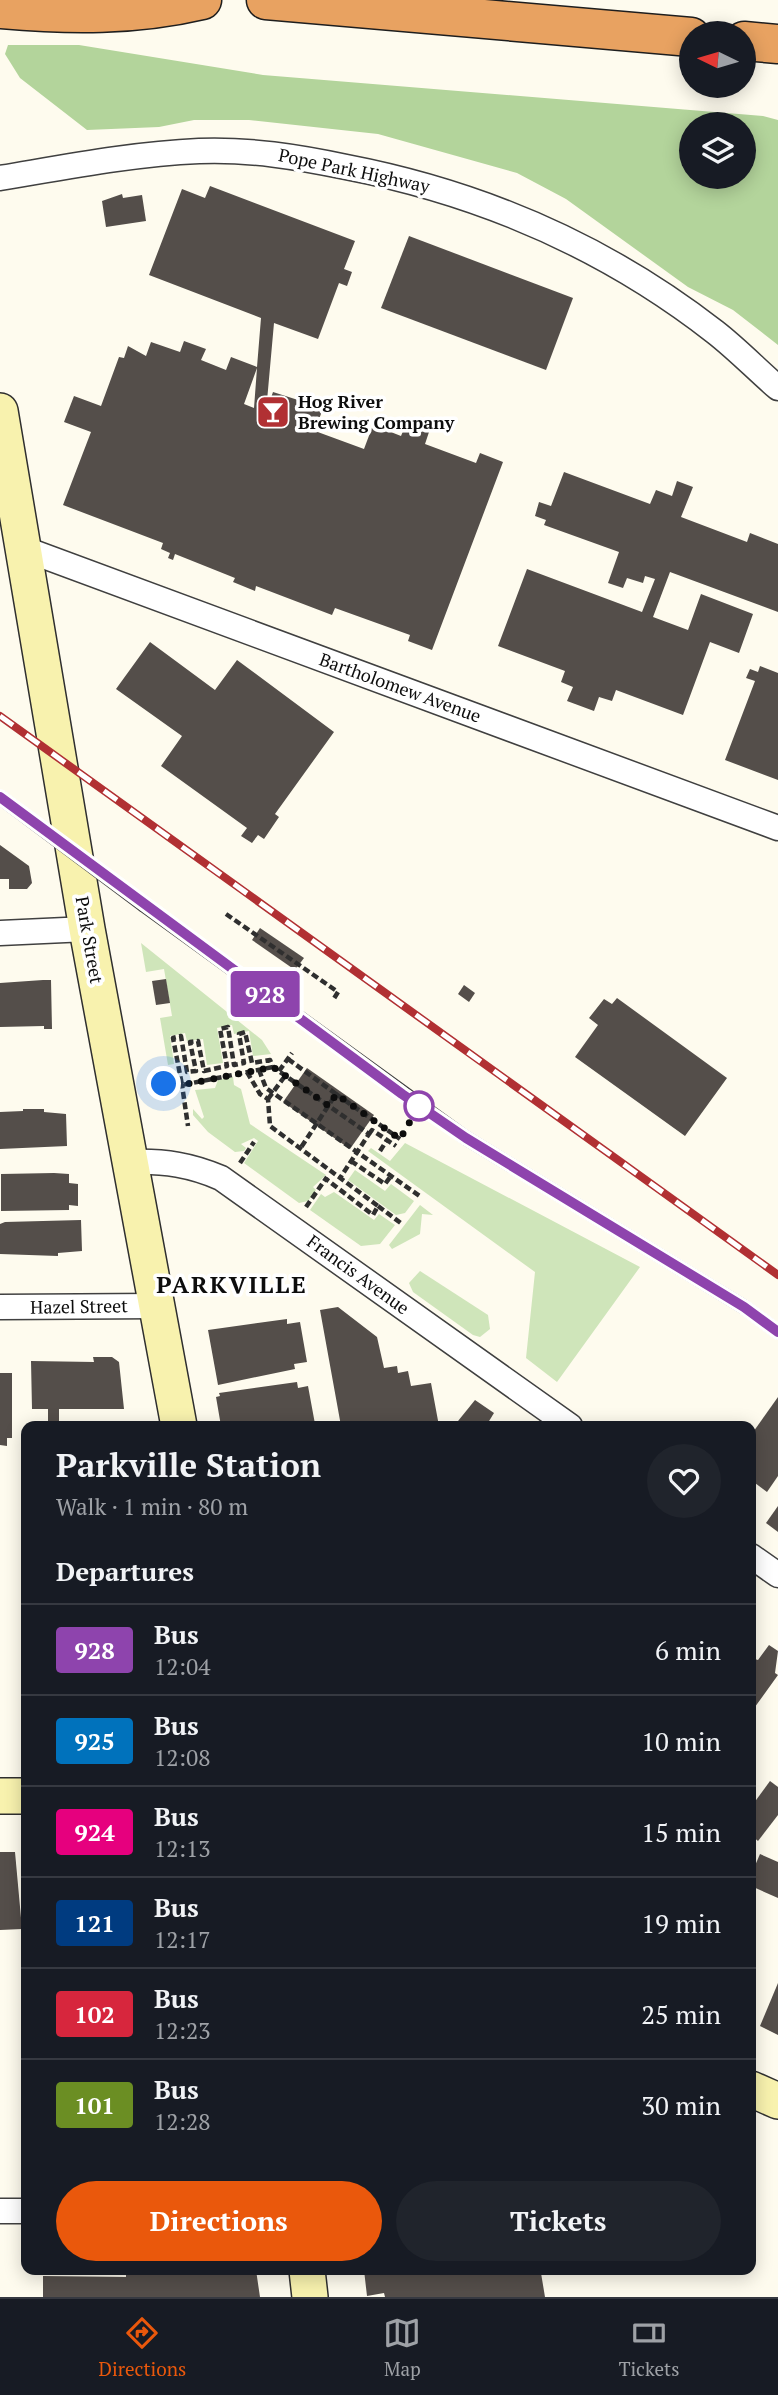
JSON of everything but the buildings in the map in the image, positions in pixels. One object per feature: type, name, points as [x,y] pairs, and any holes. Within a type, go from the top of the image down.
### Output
[{"type":"highway","points":[[0,9],[42,13],[120,14],[202,0]]},
{"type":"highway","points":[[266,0],[679,36]]},
{"type":"highway","points":[[756,42],[778,44]]},
{"type":"main road","name":"Park Street","points":[[0,411],[87,929],[178,1421]]},
{"type":"main road","points":[[0,1796],[21,1796]]},
{"type":"main road","points":[[756,2091],[778,2101]]},
{"type":"main road","points":[[308,2275],[310,2297]]},
{"type":"street","name":"Pope Park Highway","points":[[0,178],[134,157],[201,151],[293,157],[396,176],[481,201],[563,235],[714,332],[778,388]]},
{"type":"street","name":"Bartholomew Avenue","points":[[22,548],[778,828]]},
{"type":"street","points":[[0,933],[87,929]]},
{"type":"street","name":"Francis Avenue","points":[[132,1162],[163,1161],[194,1166],[221,1178],[563,1421]]},
{"type":"street","name":"Hazel Street","points":[[0,1307],[158,1306]]},
{"type":"street","points":[[756,1560],[778,1575]]},
{"type":"street","points":[[0,2211],[21,2211]]},
{"type":"lane","points":[[0,797],[193,942],[466,1138],[744,1307],[778,1332]]},
{"type":"path","points":[[226,914],[338,992],[333,1000]]},
{"type":"path","points":[[188,1126],[173,1038],[181,1036],[187,1072],[196,1071],[190,1042],[198,1041],[204,1071],[227,1066],[220,1028],[228,1027],[234,1065],[244,1063],[239,1034],[245,1032],[252,1062],[270,1060],[273,1067],[285,1076],[369,1134]]},
{"type":"path","points":[[279,1071],[292,1053]]},
{"type":"path","points":[[288,1059],[400,1139]]},
{"type":"path","points":[[146,1084],[182,1085],[273,1067]]},
{"type":"path","points":[[259,1070],[261,1081],[273,1092],[421,1197]]},
{"type":"path","points":[[247,1072],[260,1094],[268,1099]]},
{"type":"path","points":[[285,1076],[268,1099],[270,1126],[401,1224]]},
{"type":"path","points":[[300,1149],[336,1094]]},
{"type":"path","points":[[340,1178],[372,1130],[396,1146]]},
{"type":"path","points":[[380,1151],[387,1140]]},
{"type":"path","points":[[239,1163],[254,1142]]},
{"type":"path","points":[[351,1161],[385,1184],[391,1176]]},
{"type":"path","points":[[303,1210],[331,1172]]},
{"type":"path","points":[[326,1179],[373,1214],[378,1206]]},
{"type":"green space","points":[[8,45],[79,45],[263,75],[714,112],[679,112],[679,189],[756,189],[756,115],[778,120],[778,345],[733,310],[688,287],[566,199],[517,173],[378,134],[249,120],[194,120],[159,127],[87,130],[20,78],[5,54]]},
{"type":"green space","points":[[141,943],[262,1040],[271,1054],[253,1056],[249,1031],[234,1034],[232,1025],[217,1028],[223,1063],[207,1065],[203,1039],[187,1041],[185,1033],[170,1036],[174,1064],[168,1065],[160,1018],[172,1016],[164,969],[146,972]]},
{"type":"green space","points":[[233,1077],[234,1085],[241,1089],[250,1124],[326,1175],[313,1187],[316,1190],[308,1201],[299,1203],[244,1163],[258,1141],[254,1138],[241,1144],[246,1148],[244,1151],[235,1152],[208,1132],[193,1115],[193,1109],[202,1119],[204,1117],[195,1090],[215,1088],[218,1080]]},
{"type":"green space","points":[[405,1143],[640,1267],[557,1382],[526,1358],[535,1272],[368,1151],[371,1148],[390,1161]]},
{"type":"green space","points":[[355,1170],[385,1191],[391,1184],[414,1201],[405,1213],[396,1215],[348,1180]]},
{"type":"green space","points":[[334,1192],[374,1220],[379,1214],[395,1225],[380,1244],[361,1246],[310,1210],[321,1194],[325,1197]]},
{"type":"green space","points":[[420,1205],[433,1215],[422,1214],[420,1234],[392,1249],[389,1245]]},
{"type":"green space","points":[[420,1271],[488,1315],[490,1329],[480,1337],[473,1335],[413,1292],[409,1283]]},
{"type":"railway","points":[[0,716],[778,1275]]},
{"type":"bus line","name":"928","points":[[0,797],[402,1094],[466,1138],[744,1307],[778,1332]]},
{"type":"place","name":"Hog River Brewing Company","points":[[273,412]]},
{"type":"district","name":"PARKVILLE","points":[[232,1285]]},
{"type":"route","points":[[164,1084],[182,1085],[273,1067],[329,1106],[336,1094],[400,1139],[419,1106]]}]
